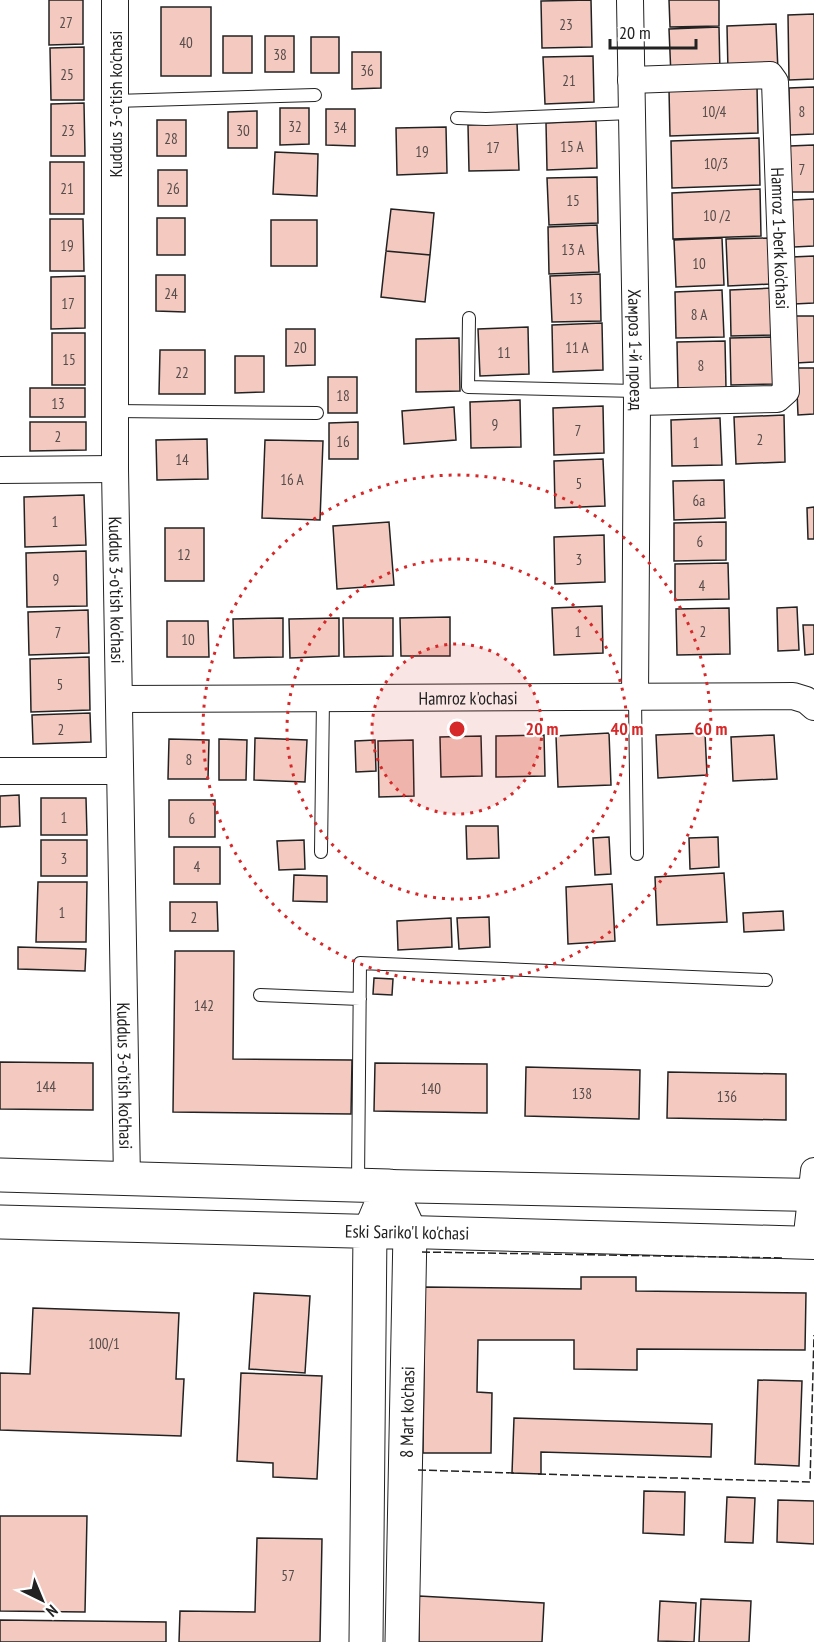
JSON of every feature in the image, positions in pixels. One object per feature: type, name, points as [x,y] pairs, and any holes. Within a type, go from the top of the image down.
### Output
[{"type":"main road","points":[[0,1175],[373,1185],[370,1231],[366,1642]]},
{"type":"main road","name":"8 Mart ko'chasi","points":[[373,1185],[410,1232],[402,1642]]},
{"type":"main road","name":"Eski Sariko'l ko'chasi","points":[[0,1222],[410,1232]]},
{"type":"street","name":"Kuddus 3-o'tish ko'chasi","points":[[115,0],[115,469],[128,1180]]},
{"type":"street","name":"Хамроз 1-й проезд","points":[[630,0],[636,396],[635,698]]},
{"type":"street","name":"Hamroz 1-berk ko'chasi","points":[[631,80],[770,75],[775,82],[786,392],[777,399],[636,396]]},
{"type":"street","points":[[0,470],[115,469]]},
{"type":"street","name":"Hamroz k'ochasi","points":[[120,699],[793,696],[806,700],[814,707]]},
{"type":"street","points":[[0,771],[120,771]]},
{"type":"street","points":[[373,1185],[813,1187],[810,1243]]},
{"type":"street","name":"Eski Sariko'l ko'chasi","points":[[410,1232],[810,1243]]},
{"type":"lane","points":[[115,100],[315,95]]},
{"type":"lane","points":[[457,118],[632,113]]},
{"type":"lane","points":[[469,318],[468,387],[636,396]]},
{"type":"lane","points":[[115,411],[317,413]]},
{"type":"lane","points":[[635,698],[637,854]]},
{"type":"lane","points":[[321,852],[323,699]]},
{"type":"lane","points":[[373,1185],[360,999],[360,963],[766,981]]},
{"type":"lane","points":[[260,995],[360,999]]},
{"type":"building","points":[[49,0],[83,0],[83,44],[49,45]]},
{"type":"building","points":[[591,0],[592,47],[542,48],[541,1]]},
{"type":"building","points":[[669,0],[719,0],[719,26],[670,27]]},
{"type":"building","points":[[161,7],[211,7],[211,76],[161,76]]},
{"type":"building","points":[[814,14],[814,79],[789,80],[788,15]]},
{"type":"building","points":[[776,24],[778,71],[728,72],[727,26]]},
{"type":"building","points":[[719,27],[720,74],[671,76],[669,29]]},
{"type":"building","points":[[223,36],[252,36],[252,73],[223,73]]},
{"type":"building","points":[[265,36],[294,36],[294,72],[265,72]]},
{"type":"building","points":[[311,37],[339,37],[339,73],[311,73]]},
{"type":"building","points":[[84,47],[84,100],[51,100],[50,48]]},
{"type":"building","points":[[352,52],[381,52],[381,88],[352,89]]},
{"type":"building","points":[[593,56],[594,102],[545,104],[543,57]]},
{"type":"building","points":[[757,86],[758,133],[670,136],[669,89]]},
{"type":"building","points":[[814,87],[814,134],[790,135],[789,88]]},
{"type":"building","points":[[84,103],[85,156],[51,156],[51,104]]},
{"type":"building","points":[[280,108],[309,108],[309,144],[280,145]]},
{"type":"building","points":[[326,109],[355,109],[355,146],[326,145]]},
{"type":"building","points":[[257,111],[257,148],[228,148],[228,112]]},
{"type":"building","points":[[157,120],[186,120],[186,156],[157,156]]},
{"type":"building","points":[[596,121],[597,168],[547,170],[546,123]]},
{"type":"building","points":[[517,123],[519,170],[469,171],[468,125]]},
{"type":"building","points":[[446,127],[447,173],[397,175],[396,128]]},
{"type":"building","points":[[759,138],[760,185],[672,188],[671,141]]},
{"type":"building","points":[[814,145],[814,192],[791,192],[790,146]]},
{"type":"building","points":[[275,152],[318,154],[317,196],[273,194]]},
{"type":"building","points":[[50,162],[84,162],[84,214],[50,214]]},
{"type":"building","points":[[158,170],[187,170],[187,206],[158,206]]},
{"type":"building","points":[[597,177],[598,223],[549,225],[547,178]]},
{"type":"building","points":[[760,189],[761,236],[673,239],[672,193]]},
{"type":"building","points":[[814,199],[814,246],[794,247],[792,200]]},
{"type":"building","points":[[391,209],[434,213],[430,255],[386,251]]},
{"type":"building","points":[[157,218],[185,218],[185,255],[157,255]]},
{"type":"building","points":[[50,219],[83,219],[84,271],[50,271]]},
{"type":"building","points":[[271,220],[317,220],[317,266],[271,266]]},
{"type":"building","points":[[597,225],[599,272],[549,274],[548,227]]},
{"type":"building","points":[[722,238],[724,285],[676,287],[674,240]]},
{"type":"building","points":[[769,238],[770,284],[728,286],[726,239]]},
{"type":"building","points":[[386,251],[430,255],[425,302],[381,297]]},
{"type":"building","points":[[814,256],[814,303],[794,304],[792,257]]},
{"type":"building","points":[[600,274],[601,321],[552,322],[550,276]]},
{"type":"building","points":[[156,275],[185,275],[185,312],[156,311]]},
{"type":"building","points":[[85,276],[85,328],[51,329],[51,277]]},
{"type":"building","points":[[772,288],[773,335],[731,336],[730,290]]},
{"type":"building","points":[[722,290],[724,337],[676,338],[675,292]]},
{"type":"building","points":[[795,316],[814,316],[814,362],[796,363]]},
{"type":"building","points":[[602,323],[603,370],[553,372],[552,325]]},
{"type":"building","points":[[528,327],[529,374],[480,376],[478,329]]},
{"type":"building","points":[[286,329],[315,329],[315,365],[286,366]]},
{"type":"building","points":[[52,333],[85,333],[85,385],[52,385]]},
{"type":"building","points":[[772,337],[774,384],[731,385],[730,338]]},
{"type":"building","points":[[459,338],[460,391],[416,392],[416,339]]},
{"type":"building","points":[[725,341],[726,388],[678,389],[677,342]]},
{"type":"building","points":[[160,350],[205,350],[205,394],[159,394]]},
{"type":"building","points":[[235,356],[264,356],[264,392],[235,393]]},
{"type":"building","points":[[796,368],[814,368],[814,414],[798,415]]},
{"type":"building","points":[[328,377],[357,377],[357,413],[328,413]]},
{"type":"building","points":[[30,388],[85,388],[85,417],[30,417]]},
{"type":"building","points":[[520,400],[521,447],[471,448],[470,402]]},
{"type":"building","points":[[603,406],[604,453],[554,455],[553,408]]},
{"type":"building","points":[[454,407],[456,440],[404,444],[402,411]]},
{"type":"building","points":[[784,415],[785,462],[736,464],[734,417]]},
{"type":"building","points":[[720,418],[722,465],[672,466],[671,420]]},
{"type":"building","points":[[30,422],[86,422],[86,450],[30,451]]},
{"type":"building","points":[[358,422],[358,459],[329,459],[329,423]]},
{"type":"building","points":[[207,439],[208,479],[157,480],[156,440]]},
{"type":"building","points":[[265,440],[323,441],[320,520],[262,518]]},
{"type":"building","points":[[603,459],[605,506],[555,508],[554,461]]},
{"type":"building","points":[[724,480],[725,518],[674,520],[673,481]]},
{"type":"building","points":[[84,495],[86,545],[25,547],[24,497]]},
{"type":"building","points":[[814,507],[814,539],[808,539],[807,508]]},
{"type":"building","points":[[389,522],[394,585],[337,589],[333,526]]},
{"type":"building","points":[[726,522],[726,560],[674,561],[674,523]]},
{"type":"building","points":[[165,528],[204,528],[204,581],[165,581]]},
{"type":"building","points":[[604,535],[605,582],[555,584],[554,537]]},
{"type":"building","points":[[86,551],[87,606],[27,607],[26,553]]},
{"type":"building","points":[[728,563],[729,599],[675,600],[675,564]]},
{"type":"building","points":[[602,606],[603,653],[554,655],[552,608]]},
{"type":"building","points":[[797,607],[799,650],[778,651],[777,608]]},
{"type":"building","points":[[729,608],[730,654],[677,655],[676,609]]},
{"type":"building","points":[[88,610],[89,653],[29,655],[28,612]]},
{"type":"building","points":[[450,617],[450,656],[401,656],[400,618]]},
{"type":"building","points":[[283,618],[283,657],[234,658],[233,619]]},
{"type":"building","points":[[339,618],[339,656],[290,658],[289,619]]},
{"type":"building","points":[[343,618],[393,618],[393,656],[344,657]]},
{"type":"building","points":[[167,621],[208,621],[209,657],[167,657]]},
{"type":"building","points":[[803,625],[814,625],[814,654],[805,655]]},
{"type":"building","points":[[89,657],[90,710],[31,712],[30,659]]},
{"type":"building","points":[[90,713],[91,742],[33,744],[32,715]]},
{"type":"building","points":[[609,733],[611,785],[558,787],[556,736]]},
{"type":"building","points":[[705,733],[707,775],[658,778],[656,735]]},
{"type":"building","points":[[544,735],[545,776],[496,777],[496,736]]},
{"type":"building","points":[[774,735],[777,779],[733,781],[731,737]]},
{"type":"building","points":[[481,736],[482,776],[441,777],[440,737]]},
{"type":"building","points":[[255,738],[307,740],[305,782],[254,780]]},
{"type":"building","points":[[169,739],[209,740],[208,779],[168,779]]},
{"type":"building","points":[[219,739],[247,740],[246,780],[219,780]]},
{"type":"building","points":[[375,740],[376,771],[356,772],[355,741]]},
{"type":"building","points":[[413,740],[414,796],[379,797],[378,741]]},
{"type":"building","points":[[19,795],[20,826],[0,827],[0,796]]},
{"type":"building","points":[[41,798],[86,798],[87,835],[41,835]]},
{"type":"building","points":[[169,800],[215,800],[215,837],[169,837]]},
{"type":"building","points":[[466,826],[498,826],[499,858],[467,859]]},
{"type":"building","points":[[609,837],[611,874],[595,875],[593,838]]},
{"type":"building","points":[[718,837],[719,867],[690,869],[689,838]]},
{"type":"building","points":[[41,840],[87,840],[87,876],[41,876]]},
{"type":"building","points":[[304,840],[305,869],[279,870],[277,841]]},
{"type":"building","points":[[174,847],[220,847],[220,884],[174,884]]},
{"type":"building","points":[[724,873],[727,922],[657,925],[655,877]]},
{"type":"building","points":[[294,875],[327,876],[327,902],[293,901]]},
{"type":"building","points":[[38,882],[87,882],[86,942],[36,942]]},
{"type":"building","points":[[612,884],[615,941],[568,944],[566,887]]},
{"type":"building","points":[[170,902],[217,902],[218,931],[170,931]]},
{"type":"building","points":[[783,911],[784,930],[744,932],[743,913]]},
{"type":"building","points":[[489,917],[490,947],[459,949],[457,918]]},
{"type":"building","points":[[451,918],[452,947],[398,950],[397,921]]},
{"type":"building","points":[[18,947],[86,949],[85,971],[18,969]]},
{"type":"building","points":[[175,951],[234,951],[233,1059],[352,1060],[351,1114],[173,1112]]},
{"type":"building","points":[[374,978],[393,979],[392,995],[373,994]]},
{"type":"building","points":[[0,1062],[93,1063],[93,1110],[0,1109]]},
{"type":"building","points":[[375,1063],[487,1064],[487,1113],[374,1111]]},
{"type":"building","points":[[526,1067],[640,1070],[639,1119],[525,1116]]},
{"type":"building","points":[[668,1072],[786,1074],[786,1120],[667,1118]]},
{"type":"building","points":[[581,1277],[636,1277],[636,1291],[806,1293],[805,1350],[637,1349],[637,1370],[574,1369],[574,1340],[478,1340],[477,1392],[492,1393],[491,1453],[423,1453],[425,1287],[581,1289]]},
{"type":"building","points":[[254,1293],[310,1296],[305,1373],[249,1369]]},
{"type":"building","points":[[33,1308],[179,1313],[176,1379],[184,1379],[181,1436],[0,1430],[0,1373],[30,1374]]},
{"type":"building","points":[[241,1373],[322,1376],[317,1479],[273,1477],[273,1463],[237,1461]]},
{"type":"building","points":[[758,1380],[802,1381],[799,1466],[755,1464]]},
{"type":"building","points":[[514,1418],[712,1424],[711,1457],[541,1452],[541,1474],[512,1473]]},
{"type":"building","points":[[644,1491],[685,1492],[684,1535],[643,1533]]},
{"type":"building","points":[[727,1497],[755,1498],[753,1543],[725,1542]]},
{"type":"building","points":[[778,1500],[814,1501],[814,1544],[777,1542]]},
{"type":"building","points":[[0,1516],[87,1516],[85,1612],[0,1611]]},
{"type":"building","points":[[257,1538],[322,1539],[320,1642],[179,1642],[180,1611],[255,1612]]},
{"type":"building","points":[[419,1596],[544,1603],[542,1642],[419,1642]]},
{"type":"building","points":[[701,1599],[751,1601],[749,1642],[699,1642]]},
{"type":"building","points":[[660,1601],[696,1603],[694,1642],[658,1641]]},
{"type":"building","points":[[0,1620],[166,1622],[166,1642],[0,1642]]},
{"type":"fence","points":[[422,1252],[784,1258]]},
{"type":"fence","points":[[538,1474],[810,1482],[814,1335]]},
{"type":"fence","points":[[418,1470],[514,1473]]}]
